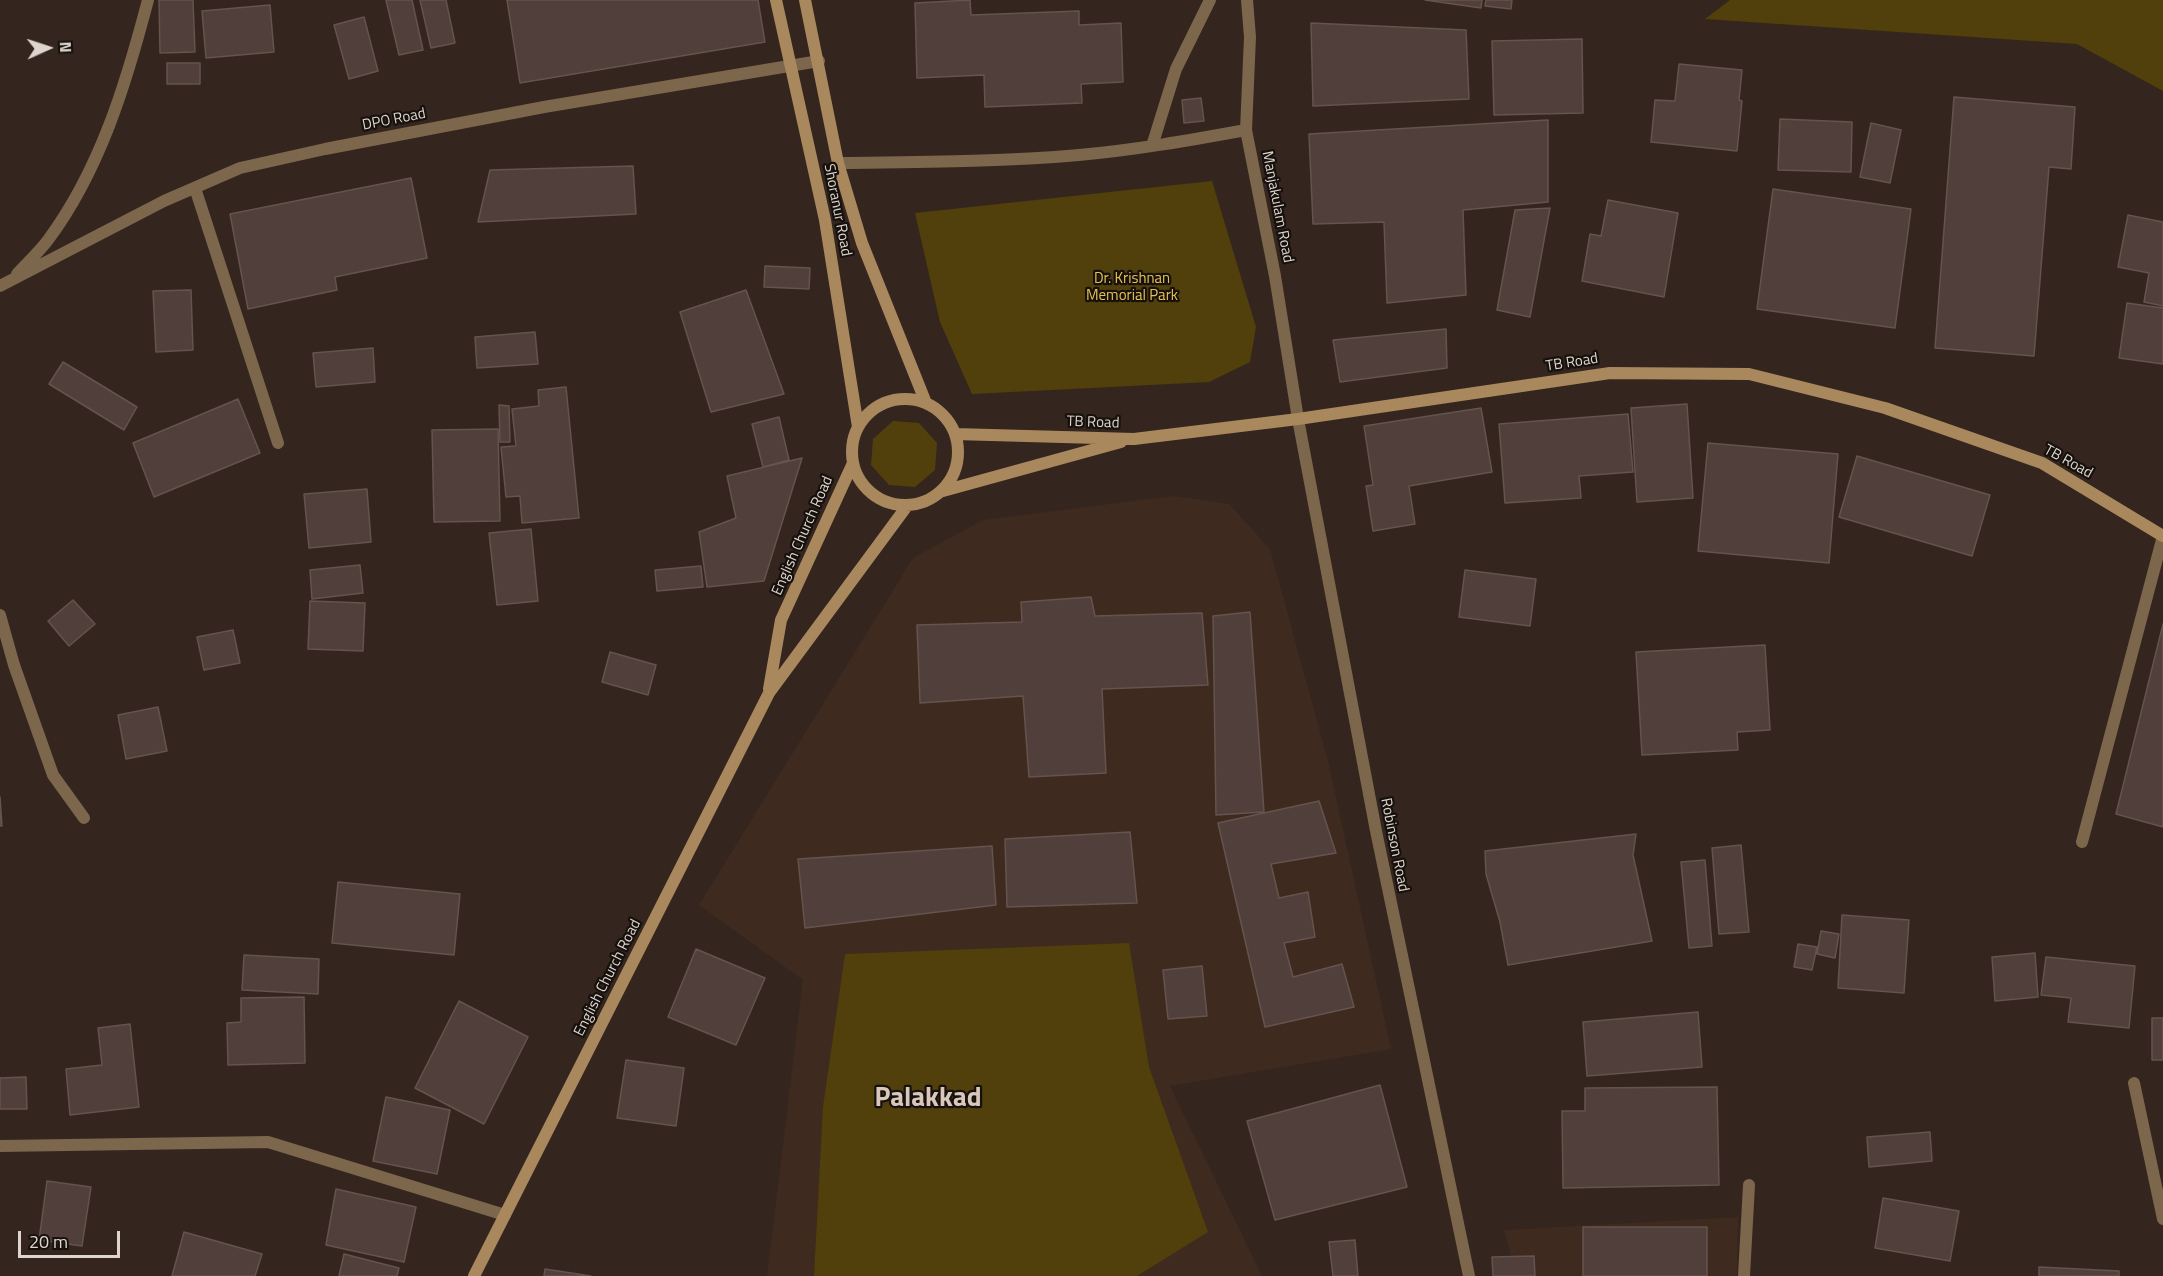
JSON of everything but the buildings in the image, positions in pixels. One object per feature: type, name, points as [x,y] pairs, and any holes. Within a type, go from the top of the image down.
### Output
[{"type":"main road","name":"Shoranur Road","points":[[777,0],[825,220],[858,427],[852,444],[852,463]]},
{"type":"main road","name":"Shoranur Road","points":[[805,0],[838,163],[862,243],[926,403],[938,410],[948,421],[955,434]]},
{"type":"main road","name":"TB Road","points":[[955,434],[1134,439],[1298,419],[1610,373],[1749,374],[1885,408],[2042,463],[2163,536]]},
{"type":"main road","points":[[858,427],[867,414],[895,399],[910,399],[926,403]]},
{"type":"main road","points":[[852,463],[866,490],[892,504],[907,506],[932,498],[942,491],[952,478],[957,464],[958,449],[955,434]]},
{"type":"main road","points":[[942,491],[1134,439]]},
{"type":"main road","name":"English Church Road","points":[[769,693],[781,620],[852,463]]},
{"type":"main road","name":"English Church Road","points":[[474,1276],[769,693],[907,506]]},
{"type":"street","points":[[12,279],[47,242],[75,199],[107,131],[132,58],[148,0]]},
{"type":"street","points":[[1152,146],[1176,69],[1210,0]]},
{"type":"street","name":"Manjakulam Road","points":[[1247,0],[1250,37],[1246,130],[1275,276],[1298,419]]},
{"type":"street","name":"DPO Road","points":[[0,286],[164,201],[240,168],[325,149],[544,107],[819,62]]},
{"type":"street","points":[[838,163],[987,162],[1080,155],[1152,146],[1246,130]]},
{"type":"street","points":[[195,188],[278,444]]},
{"type":"street","name":"Robinson Road","points":[[1298,419],[1378,843],[1469,1276]]},
{"type":"street","points":[[2082,842],[2163,536]]},
{"type":"street","points":[[0,615],[14,665],[53,775],[84,818]]},
{"type":"street","points":[[2134,1083],[2163,1219]]},
{"type":"street","points":[[0,1146],[268,1142],[505,1215]]},
{"type":"street","points":[[1744,1276],[1749,1185]]},
{"type":"shaded area","points":[[1173,496],[1229,504],[1270,549],[1328,761],[1391,1049],[1170,1086],[1262,1276],[767,1276],[803,980],[699,905],[913,558],[983,520]]},
{"type":"shaded area","points":[[1738,1217],[1737,1276],[1516,1276],[1504,1230]]},
{"type":"green space","points":[[1730,0],[2163,0],[2163,91],[2077,44],[1705,19]]},
{"type":"green space","name":"Dr. Krishnan Memorial Park","points":[[1212,181],[1256,327],[1250,362],[1209,382],[972,394],[940,322],[915,213]]},
{"type":"green space","points":[[893,421],[919,423],[937,443],[935,470],[915,487],[889,485],[871,465],[873,439]]},
{"type":"green space","points":[[1129,943],[1149,1067],[1208,1232],[1137,1276],[814,1276],[823,1107],[845,954]]},
{"type":"district","name":"Palakkad","points":[[928,1099]]}]
